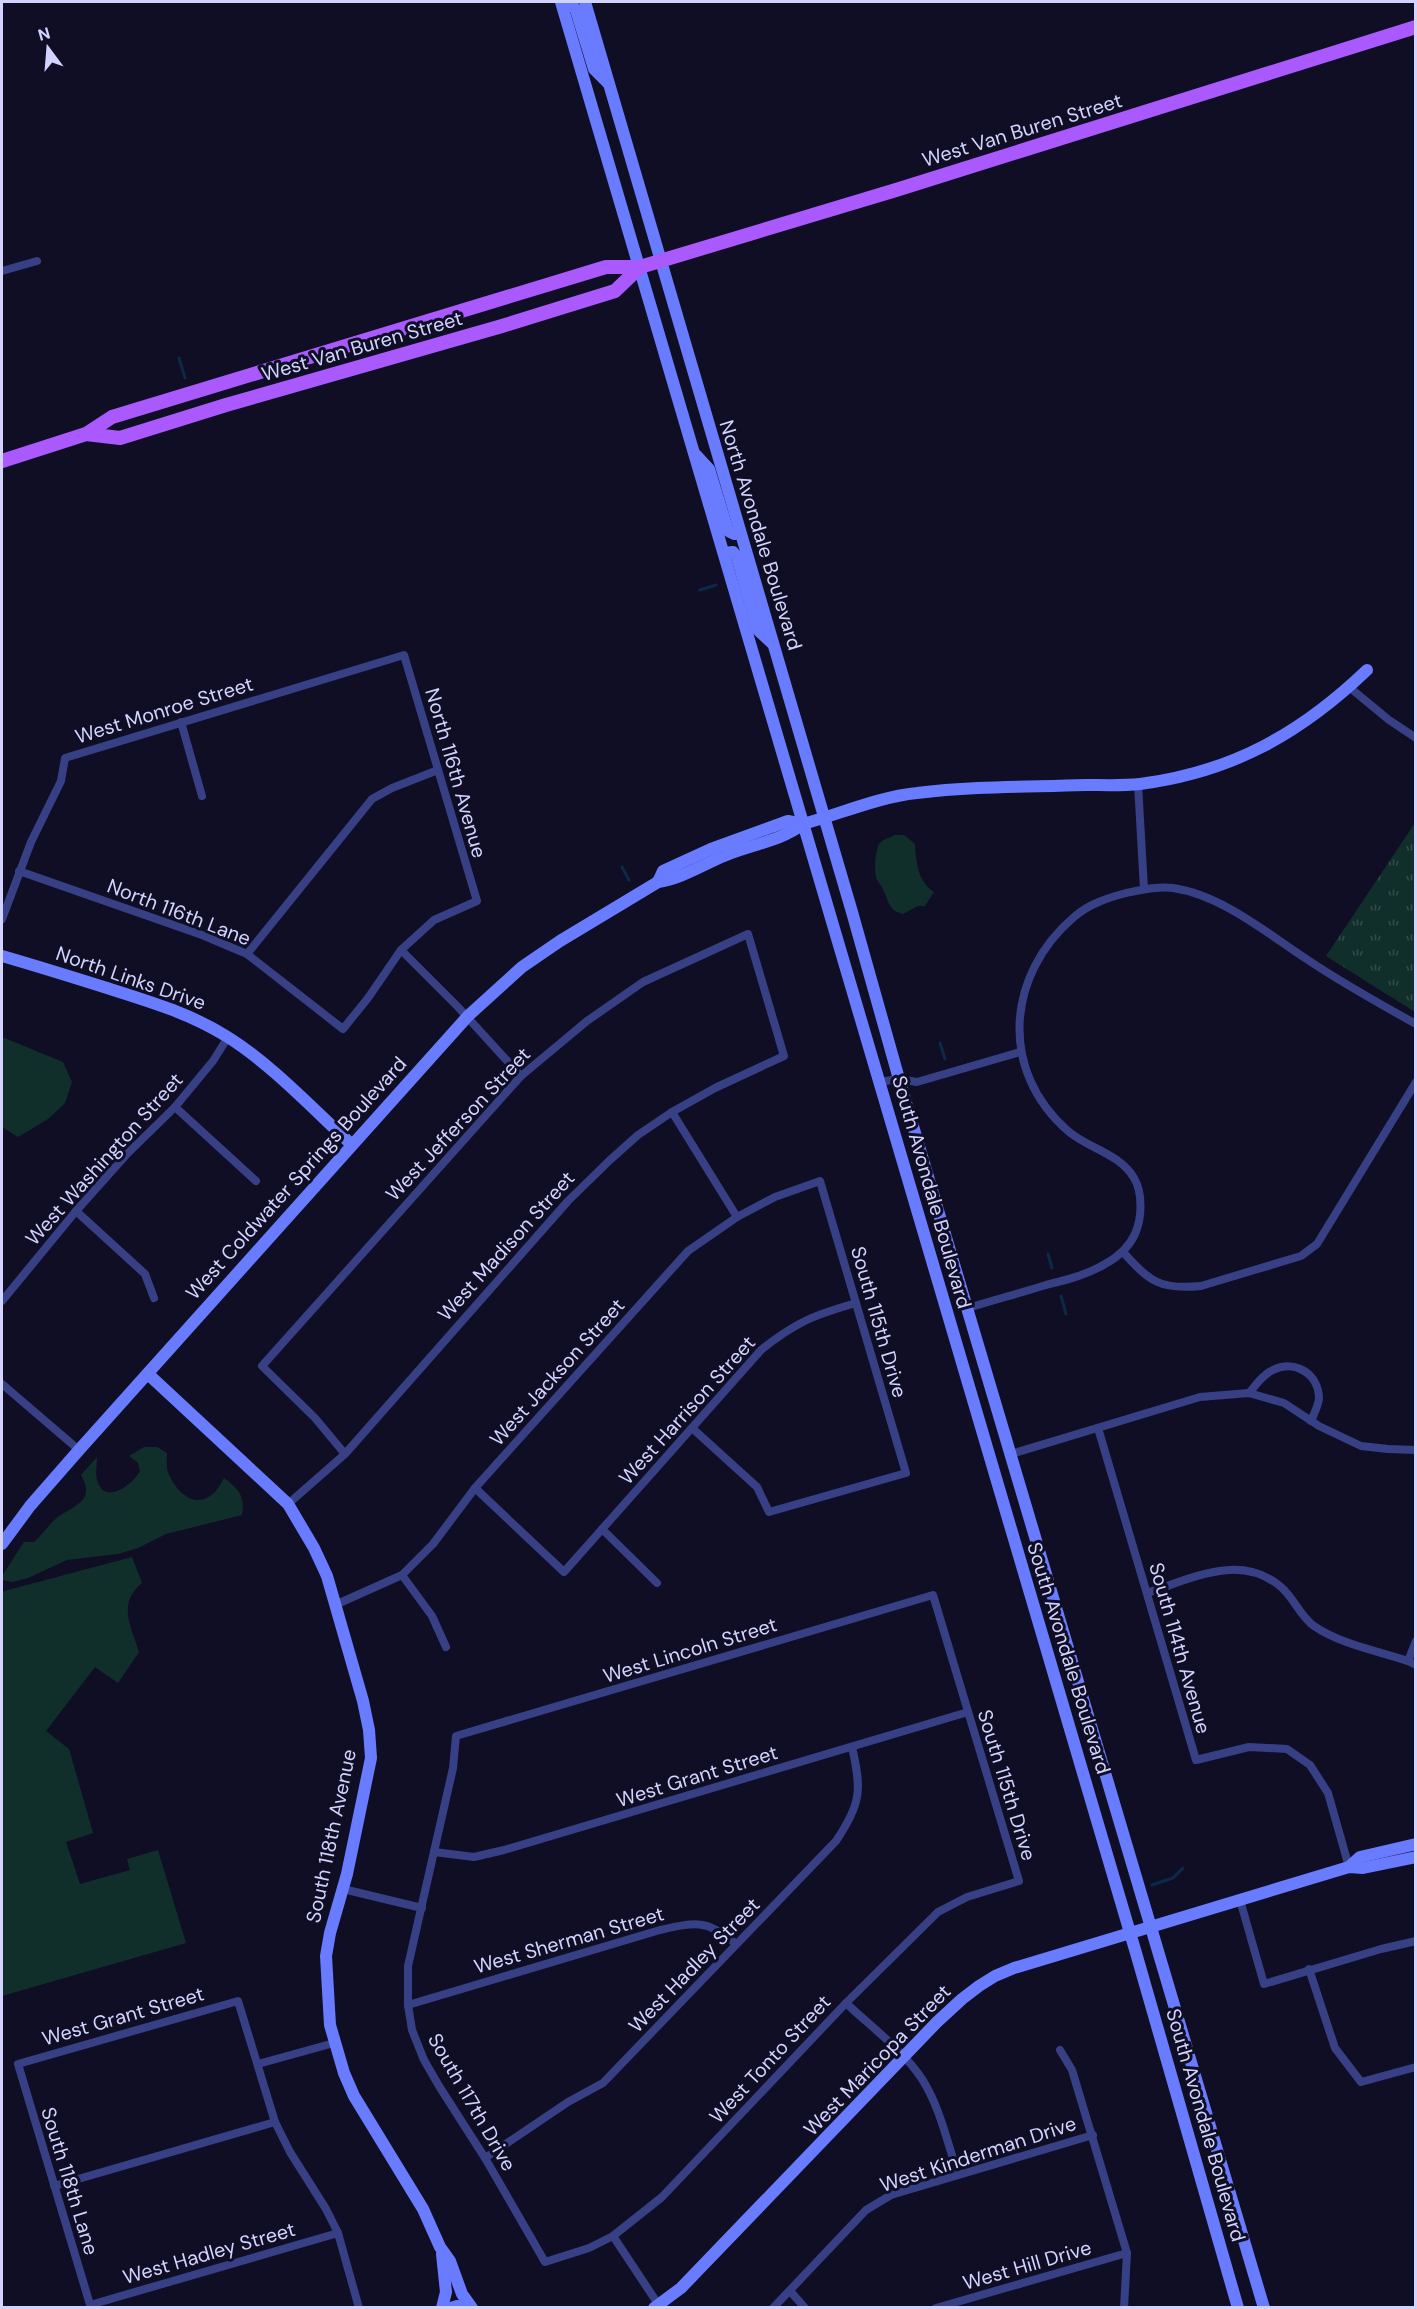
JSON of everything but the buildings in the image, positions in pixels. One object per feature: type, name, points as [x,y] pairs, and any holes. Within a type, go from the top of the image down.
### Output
[{"type":"main road","name":"North Avondale Boulevard","points":[[561,2],[861,1020]]},
{"type":"main road","points":[[570,2],[576,10],[594,69],[609,84]]},
{"type":"main road","name":"North Avondale Boulevard","points":[[585,2],[899,1079]]},
{"type":"main road","name":"West Van Buren Street","points":[[2,461],[86,434],[112,417],[606,267],[640,267],[906,187],[1416,27]]},
{"type":"main road","name":"West Van Buren Street","points":[[86,434],[120,438],[615,291],[640,267]]},
{"type":"main road","points":[[292,386],[305,367],[372,346],[380,337]]},
{"type":"main road","points":[[203,412],[225,393],[270,380],[276,375],[278,368]]},
{"type":"main road","points":[[695,454],[709,469],[728,531],[734,534],[740,533]]},
{"type":"main road","points":[[724,553],[734,552],[737,556],[758,630],[773,644]]},
{"type":"main road","points":[[1138,784],[1179,777],[1253,753],[1310,720],[1367,670]]},
{"type":"main road","name":"West Coldwater Springs Boulevard","points":[[2,1544],[30,1506],[79,1450],[468,1016],[522,967],[550,947],[658,882],[671,880],[727,855],[791,833],[803,824],[896,796],[918,793],[1138,784]]},
{"type":"main road","name":"North Links Drive","points":[[2,956],[154,1002],[191,1017],[228,1037],[265,1066],[351,1144]]},
{"type":"main road","name":"South Avondale Boulevard","points":[[861,1020],[1237,2302]]},
{"type":"main road","name":"South Avondale Boulevard","points":[[899,1079],[1263,2307]]},
{"type":"main road","points":[[947,1314],[968,1308]]},
{"type":"main road","name":"South 118th Avenue","points":[[148,1374],[288,1504],[314,1548],[327,1576],[368,1720],[371,1749],[343,1889],[326,1956],[327,2007],[334,2043],[354,2097],[423,2209],[440,2247],[450,2261],[462,2294],[471,2307]]},
{"type":"main road","name":"West Maricopa Street","points":[[1349,1867],[1360,1857],[1416,1844]]},
{"type":"main road","name":"West Maricopa Street","points":[[657,2307],[681,2288],[962,1999],[995,1976],[1049,1955],[1349,1867],[1363,1868],[1416,1857]]},
{"type":"main road","name":"South 118th Avenue","points":[[440,2247],[446,2292],[442,2307]]},
{"type":"main road","points":[[1237,2302],[1244,2307]]},
{"type":"main road","points":[[451,2307],[471,2307]]},
{"type":"street","points":[[2,271],[37,261]]},
{"type":"street","name":"West Monroe Street","points":[[2,919],[31,842],[61,781],[65,758],[404,655]]},
{"type":"street","name":"North 116th Avenue","points":[[401,950],[434,920],[477,900],[404,655]]},
{"type":"street","points":[[1349,687],[1389,720],[1416,738]]},
{"type":"street","points":[[180,722],[202,796]]},
{"type":"street","points":[[247,954],[372,798],[438,770]]},
{"type":"street","points":[[1138,784],[1143,889]]},
{"type":"street","name":"North 116th Lane","points":[[19,871],[202,935],[247,954],[343,1029],[368,998],[401,950]]},
{"type":"street","points":[[968,1308],[1081,1275],[1105,1265],[1123,1252],[1135,1233],[1139,1219],[1140,1197],[1136,1179],[1115,1158],[1070,1133],[1054,1117],[1029,1079],[1020,1052],[1022,1006],[1028,982],[1046,948],[1074,917],[1091,905],[1107,898],[1143,889],[1171,888],[1196,893],[1209,898],[1284,943],[1309,961],[1416,1024]]},
{"type":"street","name":"West Madison Street","points":[[288,1504],[345,1454],[568,1201],[638,1135],[672,1112],[715,1088],[784,1056],[748,934]]},
{"type":"street","name":"West Jefferson Street","points":[[345,1454],[315,1418],[262,1366],[521,1076],[587,1021],[643,982],[748,934]]},
{"type":"street","points":[[401,950],[468,1016],[521,1076]]},
{"type":"street","name":"West Washington Street","points":[[2,1301],[76,1211],[126,1155],[175,1107],[213,1060],[228,1037]]},
{"type":"street","points":[[879,1082],[899,1079],[917,1082],[1020,1052]]},
{"type":"street","points":[[1123,1252],[1156,1281],[1171,1287],[1184,1287],[1201,1286],[1289,1260],[1309,1251],[1317,1244],[1416,1082]]},
{"type":"street","points":[[175,1107],[256,1181]]},
{"type":"street","points":[[672,1112],[737,1217]]},
{"type":"street","name":"West Jackson Street","points":[[335,1605],[402,1575],[433,1545],[475,1488],[688,1251],[737,1217],[775,1197],[820,1181]]},
{"type":"street","name":"South 115th Drive","points":[[692,1428],[757,1487],[770,1512],[906,1473],[820,1181]]},
{"type":"street","points":[[76,1211],[146,1274],[154,1298]]},
{"type":"street","name":"West Harrison Street","points":[[475,1488],[564,1572],[761,1350],[802,1320],[856,1303]]},
{"type":"street","points":[[1249,1393],[1273,1370],[1285,1366],[1305,1370],[1312,1377],[1319,1397],[1311,1421]]},
{"type":"street","points":[[2,1384],[79,1450]]},
{"type":"street","points":[[1011,1454],[1200,1397],[1249,1393],[1284,1403],[1311,1421],[1361,1446],[1416,1450]]},
{"type":"street","name":"South 114th Avenue","points":[[1098,1428],[1196,1760],[1249,1747],[1287,1749],[1310,1765],[1328,1793],[1349,1867]]},
{"type":"street","points":[[602,1529],[657,1583]]},
{"type":"street","points":[[1147,1593],[1226,1569],[1248,1570],[1269,1578],[1284,1589],[1312,1625],[1332,1636],[1412,1663],[1416,1641]]},
{"type":"street","points":[[402,1575],[432,1616],[446,1647]]},
{"type":"street","name":"South 115th Drive","points":[[933,1595],[1019,1881]]},
{"type":"street","name":"West Lincoln Street","points":[[456,1736],[933,1595]]},
{"type":"street","name":"West Grant Street","points":[[434,1852],[474,1857],[504,1850],[968,1712]]},
{"type":"street","name":"South 117th Drive","points":[[456,1736],[453,1768],[408,1966],[408,2005],[412,2030],[424,2060],[485,2158],[545,2262]]},
{"type":"street","name":"West Hadley Street","points":[[485,2158],[567,2102],[603,2083],[836,1841],[850,1820],[855,1805],[859,1778],[852,1747]]},
{"type":"street","name":"West Tonto Street","points":[[545,2262],[589,2248],[613,2236],[662,2197],[846,2003],[938,1912],[967,1897],[1019,1881]]},
{"type":"street","points":[[343,1889],[422,1908]]},
{"type":"street","points":[[1240,1900],[1264,1984],[1308,1969],[1416,1941]]},
{"type":"street","name":"West Sherman Street","points":[[408,2005],[649,1933],[690,1923],[719,1929],[736,1944]]},
{"type":"street","points":[[1308,1969],[1335,2048],[1361,2082],[1416,2067]]},
{"type":"street","name":"West Grant Street","points":[[18,2064],[238,2001],[258,2064]]},
{"type":"street","points":[[846,2003],[904,2058],[921,2078],[934,2103],[958,2174]]},
{"type":"street","points":[[334,2043],[258,2064],[275,2122],[338,2233],[359,2307]]},
{"type":"street","points":[[1060,2050],[1072,2070],[1127,2253],[1124,2307]]},
{"type":"street","name":"South 118th Lane","points":[[18,2064],[91,2306]]},
{"type":"street","points":[[54,2187],[275,2122]]},
{"type":"street","name":"West Kinderman Drive","points":[[773,2307],[866,2210],[891,2195],[1092,2135]]},
{"type":"street","name":"West Hadley Street","points":[[91,2306],[338,2233]]},
{"type":"street","points":[[613,2236],[657,2307]]},
{"type":"street","name":"West Hill Drive","points":[[936,2307],[1127,2253]]},
{"type":"street","points":[[790,2291],[805,2307]]},
{"type":"green space","points":[[1415,823],[1415,1012],[1326,956]]},
{"type":"green space","points":[[895,835],[904,835],[915,844],[921,877],[934,892],[925,906],[918,906],[903,914],[894,910],[890,905],[875,874],[879,844]]},
{"type":"green space","points":[[2,1037],[63,1062],[72,1082],[65,1103],[48,1119],[18,1137],[2,1127]]},
{"type":"green space","points":[[144,1447],[157,1447],[167,1453],[168,1472],[173,1483],[187,1497],[195,1500],[210,1496],[218,1489],[224,1478],[234,1486],[242,1498],[242,1515],[166,1534],[138,1548],[118,1554],[67,1560],[28,1578],[12,1582],[2,1580],[2,1576],[24,1542],[34,1542],[58,1517],[82,1501],[86,1491],[81,1475],[97,1457],[97,1480],[106,1492],[112,1492],[125,1487],[140,1471],[138,1463],[129,1456]]},
{"type":"green space","points":[[132,1557],[142,1583],[130,1599],[128,1616],[139,1652],[118,1683],[95,1667],[46,1731],[69,1749],[93,1833],[66,1842],[80,1884],[130,1870],[127,1859],[158,1850],[186,1943],[2,1996],[2,1597],[4,1591]]},
{"type":"waterway","points":[[179,358],[185,378]]},
{"type":"waterway","points":[[700,590],[716,585]]},
{"type":"waterway","points":[[622,867],[629,880]]},
{"type":"waterway","points":[[940,1043],[945,1059]]},
{"type":"waterway","points":[[1048,1254],[1052,1268]]},
{"type":"waterway","points":[[1061,1296],[1066,1314]]},
{"type":"waterway","points":[[1152,1885],[1173,1878],[1183,1868]]}]
